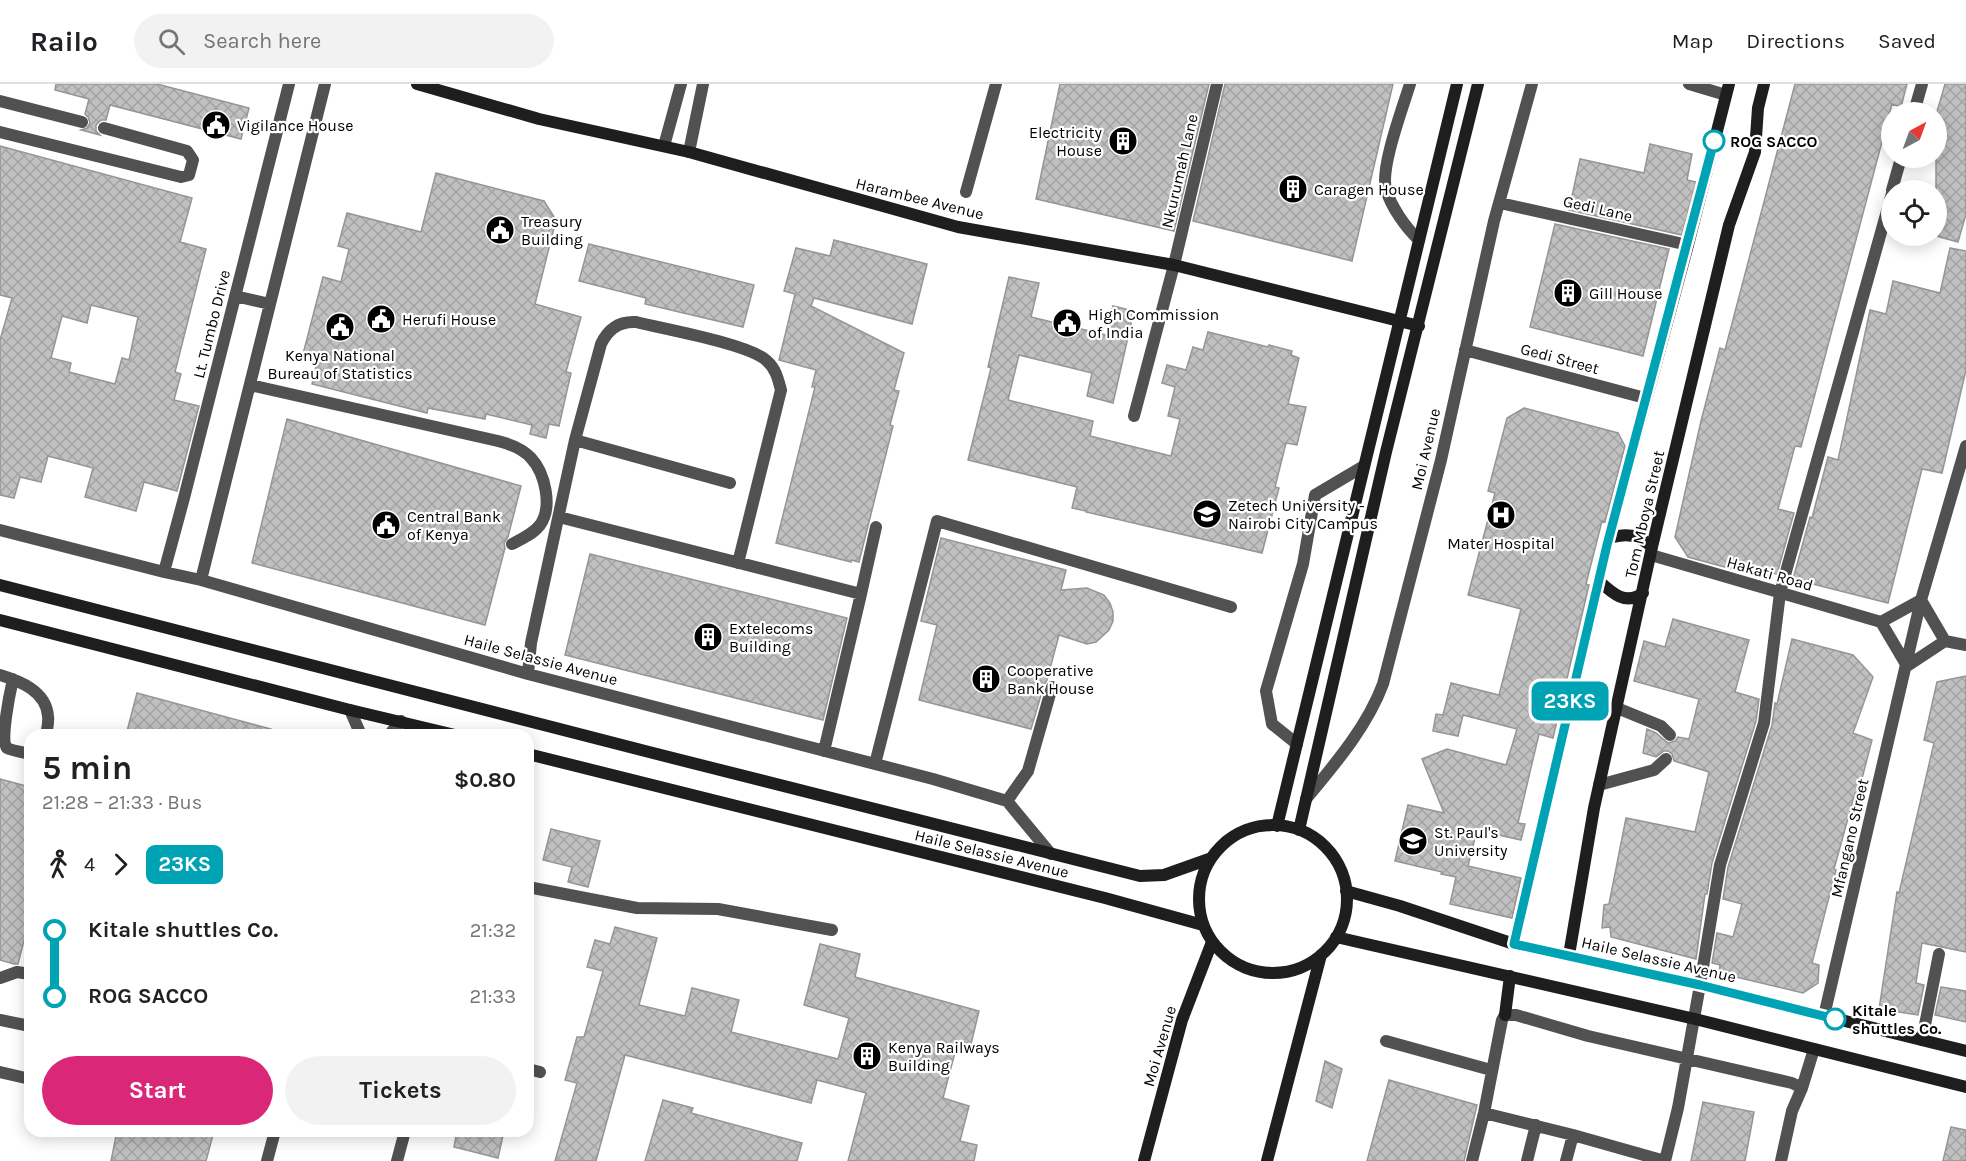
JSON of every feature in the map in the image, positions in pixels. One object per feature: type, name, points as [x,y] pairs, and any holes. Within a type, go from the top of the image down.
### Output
[{"type":"main road","name":"Harambee Avenue","points":[[417,84],[539,119],[689,152],[958,226],[1174,265],[1419,326]]},
{"type":"main road","points":[[1277,826],[1457,84]]},
{"type":"main road","name":"Moi Avenue","points":[[1299,830],[1386,453],[1478,84]]},
{"type":"main road","name":"Tom Mboya Street","points":[[1569,955],[1599,785],[1651,551],[1729,225],[1755,152],[1758,108],[1764,84]]},
{"type":"main road","name":"Tom Mboya Street","points":[[1514,944],[1609,538],[1727,90]]},
{"type":"main road","points":[[1609,538],[1635,535],[1651,551]]},
{"type":"main road","points":[[1599,581],[1608,590],[1624,599],[1632,599],[1643,593]]},
{"type":"main road","name":"Haile Selassie Avenue","points":[[0,585],[1140,876],[1164,875],[1209,860]]},
{"type":"main road","points":[[0,620],[431,729]]},
{"type":"main road","name":"Haile Selassie Avenue","points":[[534,755],[1094,895],[1203,925]]},
{"type":"main road","name":"Haile Selassie Avenue","points":[[1268,825],[1277,826],[1299,830],[1313,837],[1329,851],[1341,870],[1346,891],[1346,908],[1343,923],[1336,938],[1321,955],[1304,966],[1284,972],[1263,973],[1244,967],[1226,957],[1212,942],[1203,925],[1200,907],[1202,883],[1209,860],[1222,844],[1243,830],[1268,825]]},
{"type":"main road","name":"Haile Selassie Avenue","points":[[1346,891],[1400,906],[1514,944],[1700,985],[1966,1051]]},
{"type":"main road","points":[[1336,938],[1695,1018],[1966,1087]]},
{"type":"main road","name":"Moi Avenue","points":[[1144,1161],[1182,1020],[1212,942]]},
{"type":"main road","points":[[1267,1161],[1321,955]]},
{"type":"main road","points":[[1505,1015],[1510,976]]},
{"type":"street","name":"Lt. Tumbo Drive","points":[[164,572],[289,84]]},
{"type":"street","points":[[201,580],[325,84]]},
{"type":"street","points":[[664,146],[681,84]]},
{"type":"street","points":[[689,152],[703,84]]},
{"type":"street","points":[[966,192],[996,84]]},
{"type":"street","name":"Nkurumah Lane","points":[[1134,416],[1174,265],[1217,84]]},
{"type":"street","points":[[1410,84],[1387,164],[1385,182],[1392,204],[1419,240]]},
{"type":"street","name":"Moi Avenue","points":[[1305,801],[1364,722],[1376,703],[1383,684],[1441,460],[1494,221],[1532,84]]},
{"type":"street","points":[[1689,84],[1727,90]]},
{"type":"street","points":[[1917,102],[1922,84]]},
{"type":"street","points":[[0,101],[82,122]]},
{"type":"street","points":[[0,132],[181,177],[189,175],[193,160],[187,151],[104,128]]},
{"type":"street","name":"Gedi Lane","points":[[1500,203],[1688,245]]},
{"type":"street","points":[[1484,1113],[1665,1161],[1678,1108],[1695,1018],[1720,865],[1764,723],[1780,592],[1881,231]]},
{"type":"street","points":[[235,296],[270,304]]},
{"type":"street","points":[[528,674],[531,643],[575,440],[601,344],[605,336],[617,324],[626,321],[636,322],[751,350],[767,361],[777,375],[780,390],[738,562]]},
{"type":"street","name":"Gedi Street","points":[[1465,350],[1645,398]]},
{"type":"street","points":[[250,385],[514,445],[536,465],[544,486],[546,501],[544,516],[538,527],[512,544]]},
{"type":"street","points":[[575,440],[730,483]]},
{"type":"street","points":[[1945,640],[1907,666],[1881,622],[1921,600],[1966,446]]},
{"type":"street","points":[[1297,744],[1272,724],[1266,691],[1303,564],[1315,495],[1364,466]]},
{"type":"street","points":[[559,517],[861,594]]},
{"type":"street","points":[[874,764],[937,521],[1231,607]]},
{"type":"street","points":[[825,751],[876,527]]},
{"type":"street","name":"Haile Selassie Avenue","points":[[0,530],[201,580],[528,674],[1007,801],[1051,854]]},
{"type":"street","name":"Hakati Road","points":[[1651,551],[1881,622]]},
{"type":"street","points":[[1921,600],[1945,640],[1966,645]]},
{"type":"street","name":"Mfangano Street","points":[[1824,1016],[1921,600]]},
{"type":"street","points":[[0,675],[28,685],[42,699],[48,715],[47,729]]},
{"type":"street","points":[[13,679],[0,733],[2,743],[6,748],[24,752]]},
{"type":"street","points":[[1007,801],[1028,771],[1052,687]]},
{"type":"street","points":[[1617,708],[1661,726],[1670,735]]},
{"type":"street","points":[[350,710],[359,729]]},
{"type":"street","points":[[394,729],[400,721]]},
{"type":"street","points":[[1599,785],[1654,770],[1666,759]]},
{"type":"street","points":[[534,888],[637,908],[718,909],[832,930]]},
{"type":"street","points":[[1922,1040],[1939,954]]},
{"type":"street","points":[[1,981],[17,972],[24,973]]},
{"type":"street","points":[[1472,1161],[1502,1020],[1505,1015],[1516,1015],[1588,1036],[1792,1083],[1802,1088]]},
{"type":"street","points":[[0,1020],[24,1025]]},
{"type":"street","points":[[1386,1041],[1491,1070]]},
{"type":"street","points":[[1781,1161],[1792,1111],[1814,1049]]},
{"type":"street","points":[[0,1072],[24,1078]]},
{"type":"street","points":[[1527,1161],[1536,1125]]},
{"type":"street","points":[[1566,1161],[1573,1135]]},
{"type":"street","points":[[267,1161],[273,1137]]},
{"type":"street","points":[[397,1161],[403,1137]]},
{"type":"building","name":"Vigilance House","points":[[56,84],[157,84],[249,108],[241,139],[110,105],[106,120],[101,120],[96,125],[96,131],[100,135],[81,130],[87,128],[90,123],[85,114],[89,99],[55,90]]},
{"type":"building","name":"Electricity House","points":[[1060,84],[1209,84],[1174,231],[1036,199]]},
{"type":"building","name":"Caragen House","points":[[1225,84],[1393,84],[1352,261],[1193,221]]},
{"type":"building","points":[[1795,84],[1907,84],[1902,102],[1881,102],[1881,145],[1801,447],[1795,446],[1778,509],[1794,513],[1777,574],[1770,573],[1769,579],[1688,557],[1675,537],[1720,348],[1725,350]]},
{"type":"building","points":[[1945,84],[1966,84],[1966,214],[1958,242],[1947,239],[1947,180],[1936,180],[1936,168],[1947,168],[1947,102],[1940,102]]},
{"type":"building","points":[[1650,144],[1692,154],[1687,180],[1696,182],[1682,235],[1569,210],[1580,159],[1644,173]]},
{"type":"building","points":[[0,146],[192,198],[180,242],[206,249],[175,372],[181,374],[174,400],[199,406],[177,491],[144,482],[136,511],[85,497],[93,468],[48,456],[41,482],[20,477],[14,498],[0,495],[0,340],[12,298],[0,295]],"holes":[[[91,305],[138,317],[129,360],[122,358],[115,384],[69,372],[71,363],[51,358],[62,316],[87,323]]]},
{"type":"building","points":[[436,173],[544,201],[556,220],[535,304],[581,317],[566,372],[571,373],[559,426],[549,424],[546,438],[530,434],[532,425],[486,414],[485,419],[428,408],[427,413],[312,384],[318,358],[303,354],[323,277],[341,282],[349,249],[338,246],[347,213],[421,232]]},
{"type":"building","name":"Gill House","points":[[1555,224],[1669,249],[1643,356],[1530,327]]},
{"type":"building","points":[[834,240],[927,264],[912,324],[814,298],[811,306],[904,353],[894,390],[899,391],[890,425],[893,426],[859,562],[776,543],[815,387],[812,387],[816,370],[779,360],[795,294],[784,291],[796,248],[830,256]]},
{"type":"building","points":[[589,244],[754,285],[743,327],[645,304],[646,298],[579,281]]},
{"type":"building","points":[[1950,248],[1966,251],[1966,370],[1942,473],[1922,469],[1888,603],[1793,579],[1828,457],[1838,460],[1870,310],[1886,314],[1893,281],[1940,293]]},
{"type":"building","points":[[1009,277],[1039,283],[1031,317],[1106,335],[1113,306],[1134,311],[1113,403],[1087,396],[1092,373],[1019,355],[1008,400],[1093,421],[1090,436],[1171,456],[1180,419],[1168,416],[1175,387],[1162,383],[1167,365],[1186,370],[1193,347],[1203,350],[1208,332],[1292,351],[1291,355],[1299,358],[1288,404],[1306,407],[1297,445],[1286,443],[1275,487],[1279,488],[1262,553],[1072,508],[1077,487],[968,460],[991,368],[988,367]]},
{"type":"building","points":[[1524,408],[1618,433],[1625,446],[1586,584],[1589,585],[1553,738],[1539,734],[1518,823],[1525,824],[1521,840],[1477,830],[1468,866],[1521,878],[1512,918],[1450,904],[1456,877],[1395,861],[1408,805],[1444,813],[1422,759],[1447,749],[1506,765],[1517,729],[1463,715],[1458,736],[1433,731],[1436,714],[1443,715],[1451,683],[1499,695],[1521,609],[1468,595],[1495,493],[1488,491],[1507,418]]},
{"type":"building","name":"Central Bank of Kenya","points":[[287,419],[521,486],[508,537],[504,543],[505,548],[485,625],[252,563]]},
{"type":"building","points":[[941,538],[1066,570],[1061,590],[1087,588],[1104,595],[1110,603],[1113,621],[1109,630],[1096,642],[1087,644],[1059,635],[1031,729],[919,700],[937,625],[921,621]]},
{"type":"building","name":"Extelecoms Building","points":[[590,554],[847,618],[823,720],[565,655]]},
{"type":"building","points":[[1673,619],[1749,640],[1735,692],[1759,699],[1756,721],[1712,863],[1707,894],[1705,894],[1696,959],[1611,937],[1610,927],[1602,928],[1604,905],[1609,904],[1626,818],[1695,832],[1709,772],[1674,761],[1672,754],[1668,751],[1656,757],[1643,753],[1647,729],[1668,743],[1675,741],[1678,737],[1689,739],[1699,699],[1634,681],[1644,641],[1665,647]]},
{"type":"building","points":[[1792,639],[1853,655],[1873,677],[1853,733],[1872,740],[1858,794],[1855,793],[1834,869],[1836,870],[1812,963],[1819,965],[1818,983],[1803,993],[1719,973],[1720,965],[1712,963],[1717,933],[1733,937],[1742,904],[1723,899],[1728,867],[1772,725],[1775,703],[1777,704]]},
{"type":"building","points":[[1966,676],[1966,952],[1922,943],[1916,983],[1924,985],[1918,1015],[1879,1009],[1897,892],[1899,893],[1934,743],[1924,740],[1937,682]]},
{"type":"building","points":[[137,693],[271,729],[128,729]]},
{"type":"building","points":[[0,779],[24,785],[24,940],[18,964],[0,960]]},
{"type":"building","points":[[551,829],[600,841],[588,887],[568,882],[572,867],[543,860]]},
{"type":"building","points":[[615,927],[657,938],[639,1005],[685,1016],[692,988],[739,1000],[731,1032],[838,1059],[849,1018],[804,1005],[820,944],[860,954],[855,977],[979,1011],[971,1044],[958,1041],[943,1098],[969,1106],[960,1141],[977,1145],[974,1161],[848,1161],[866,1093],[817,1080],[811,1103],[625,1055],[596,1161],[555,1161],[577,1083],[565,1080],[577,1037],[584,1037],[603,971],[587,967],[595,940],[610,944]]},
{"type":"building","points":[[1941,987],[1966,991],[1966,1022],[1935,1015]]},
{"type":"building","points":[[1325,1061],[1342,1069],[1332,1108],[1316,1101]]},
{"type":"building","points":[[1389,1080],[1477,1105],[1464,1161],[1367,1161]]},
{"type":"building","points":[[663,1100],[693,1108],[691,1113],[802,1143],[797,1161],[645,1161]]},
{"type":"building","points":[[1703,1102],[1754,1112],[1745,1161],[1691,1161]]},
{"type":"building","points":[[1951,1127],[1966,1130],[1966,1161],[1943,1161]]},
{"type":"building","points":[[116,1137],[212,1137],[206,1161],[111,1161]]},
{"type":"building","points":[[456,1137],[503,1137],[498,1158],[454,1147]]},
{"type":"bus line","name":"23KS","points":[[1714,141],[1607,545],[1514,944],[1700,985],[1835,1019]]},
{"type":"place","name":"Vigilance House","points":[[216,125]]},
{"type":"place","name":"Electricity House","points":[[1123,141]]},
{"type":"place","name":"ROG SACCO","points":[[1714,141]]},
{"type":"place","name":"Caragen House","points":[[1293,189]]},
{"type":"place","name":"Treasury Building","points":[[500,230]]},
{"type":"place","name":"Gill House","points":[[1568,293]]},
{"type":"place","name":"Herufi House","points":[[381,319]]},
{"type":"place","name":"High Commission of India","points":[[1067,323]]},
{"type":"place","name":"Kenya National Bureau of Statistics","points":[[340,327]]},
{"type":"place","name":"Zetech University - Nairobi City Campus","points":[[1207,514]]},
{"type":"place","name":"Mater Hospital","points":[[1501,515]]},
{"type":"place","name":"Central Bank of Kenya","points":[[386,525]]},
{"type":"place","name":"Extelecoms Building","points":[[708,637]]},
{"type":"place","name":"Cooperative Bank House","points":[[986,679]]},
{"type":"place","name":"St. Paul's University","points":[[1413,841]]},
{"type":"place","name":"Kitale shuttles Co.","points":[[1835,1019]]},
{"type":"place","name":"Kenya Railways Building","points":[[867,1056]]}]
